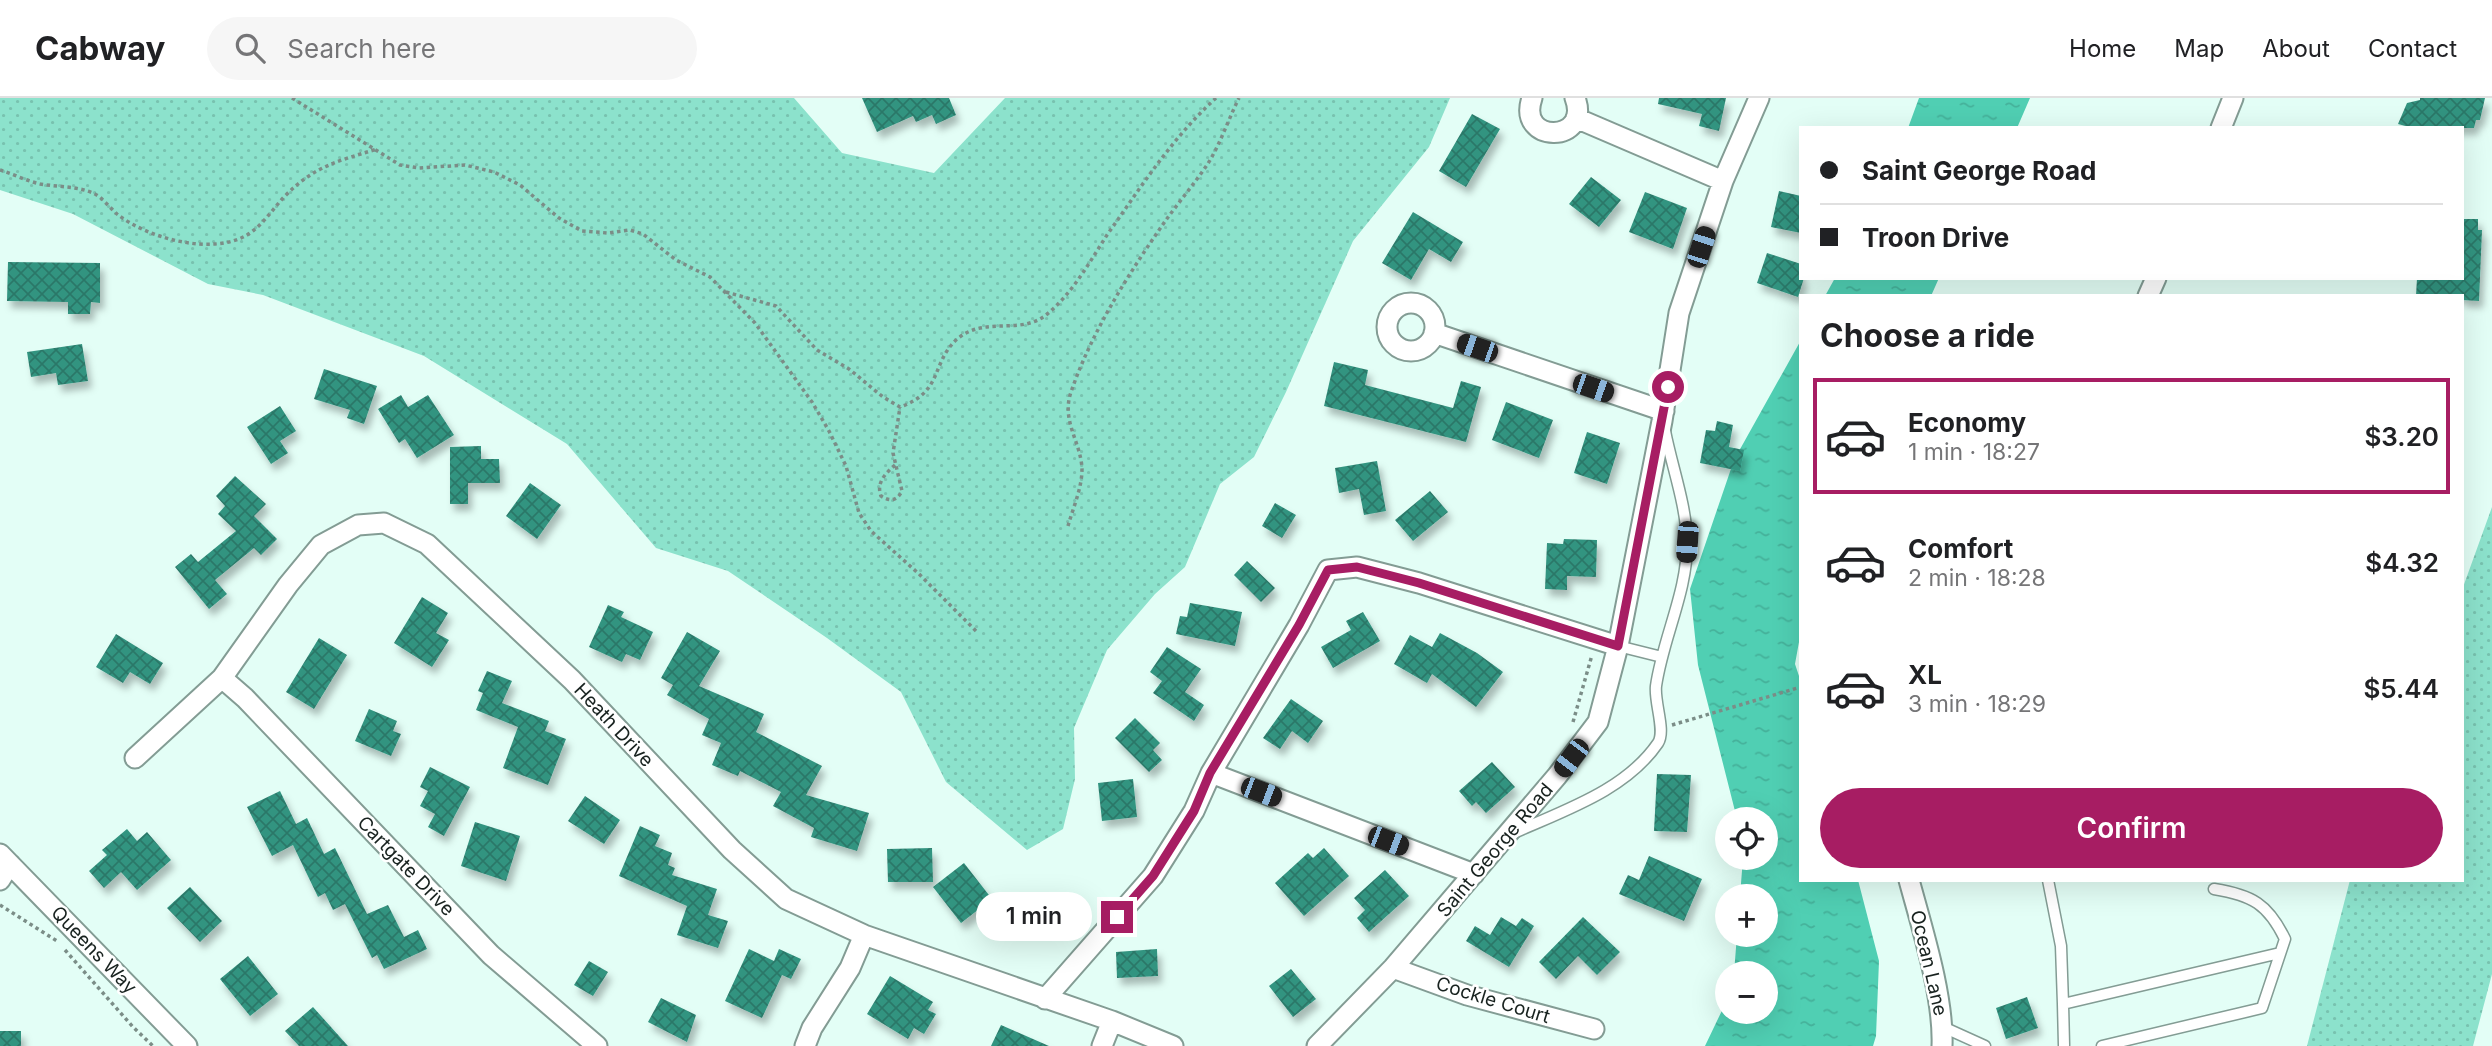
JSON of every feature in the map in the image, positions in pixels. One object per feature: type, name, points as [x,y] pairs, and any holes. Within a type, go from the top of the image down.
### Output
[{"type":"street","points":[[1532,98],[1529,109],[1531,118],[1544,132],[1553,134],[1563,132],[1576,118],[1578,109],[1575,98]]},
{"type":"street","name":"Saint George Road","points":[[1317,1046],[1393,968],[1557,776],[1598,722],[1618,646],[1663,416],[1679,313],[1723,180],[1759,98]]},
{"type":"street","points":[[2222,126],[2233,98]]},
{"type":"street","points":[[1576,118],[1723,180]]},
{"type":"street","points":[[1434,333],[1663,416]]},
{"type":"street","name":"Heath Drive","points":[[135,758],[222,678],[288,585],[321,545],[358,525],[384,523],[427,544],[572,680],[732,850],[786,899],[864,935],[1112,1021],[1173,1046]]},
{"type":"street","points":[[1045,999],[1153,876],[1194,811],[1210,773],[1299,625],[1328,570],[1357,567],[1419,583],[1618,646]]},
{"type":"street","name":"Cartgate Drive","points":[[222,678],[245,698],[491,955],[597,1046]]},
{"type":"street","points":[[1210,773],[1474,874]]},
{"type":"street","name":"Queens Way","points":[[3,866],[187,1046]]},
{"type":"street","name":"Ocean Lane","points":[[1910,882],[1938,996],[1942,1036]]},
{"type":"street","points":[[805,1046],[812,1028],[850,968],[864,935]]},
{"type":"street","name":"Cockle Court","points":[[1393,968],[1467,995],[1594,1029]]},
{"type":"street","points":[[1102,1046],[1112,1021]]},
{"type":"lane","points":[[1506,837],[1599,794],[1627,775],[1660,740],[1656,689],[1685,570],[1687,542],[1685,518],[1663,416]]},
{"type":"lane","points":[[1618,646],[1662,657]]},
{"type":"lane","points":[[2048,882],[2061,946],[2064,1046]]},
{"type":"lane","points":[[2102,1046],[2262,1008],[2285,939],[2275,919],[2258,902],[2240,893],[2214,889]]},
{"type":"lane","points":[[2063,1004],[2280,953]]},
{"type":"lane","points":[[1942,1036],[1985,1046]]},
{"type":"path","points":[[292,98],[400,165],[419,168],[465,165],[494,172],[520,185],[559,218],[582,231],[608,233],[630,230],[643,234],[676,260],[710,277],[755,323],[823,421],[846,466],[859,513],[871,531],[977,632]]},
{"type":"path","points":[[725,291],[776,306],[817,350],[849,369],[883,397],[900,407],[915,402],[926,392],[954,342],[985,326],[1026,324],[1044,316],[1072,288],[1169,147],[1216,98]]},
{"type":"path","points":[[1068,526],[1082,469],[1079,450],[1069,426],[1069,396],[1081,365],[1127,278],[1209,163],[1239,98]]},
{"type":"path","points":[[0,170],[39,183],[77,188],[95,194],[117,215],[146,232],[209,246],[228,243],[247,235],[303,180],[317,170],[377,149]]},
{"type":"path","points":[[895,465],[879,484],[881,496],[887,500],[893,500],[902,491],[893,453],[900,407]]},
{"type":"path","points":[[1675,724],[1799,688]]},
{"type":"path","points":[[0,905],[57,941],[153,1046]]},
{"type":"shaded area","points":[[0,98],[794,98],[842,153],[934,173],[1005,98],[1450,98],[1429,147],[1353,241],[1254,457],[1220,484],[1185,567],[1155,594],[1107,650],[1074,728],[1075,779],[1063,829],[1027,850],[946,782],[901,692],[728,571],[656,548],[567,444],[424,356],[263,295],[208,284],[73,214],[0,190]]},
{"type":"shaded area","points":[[2492,507],[2492,974],[2473,1046],[2307,1046],[2349,882],[2464,882],[2464,584]]},
{"type":"water","points":[[1919,98],[2030,98],[2018,126],[1909,126]]},
{"type":"water","points":[[1834,280],[1938,280],[1932,294],[1826,294]]},
{"type":"water","points":[[1799,344],[1799,642],[1795,664],[1799,676],[1799,882],[1859,882],[1879,961],[1876,1036],[1873,1046],[1705,1046],[1716,1024],[1778,1024],[1778,961],[1735,961],[1736,947],[1778,947],[1778,884],[1741,884],[1742,870],[1778,870],[1778,807],[1734,807],[1698,665],[1690,589],[1734,460]]},
{"type":"building","points":[[862,98],[949,98],[956,115],[936,124],[932,115],[916,122],[913,116],[877,132]]},
{"type":"building","points":[[1659,98],[1726,98],[1719,131],[1699,126],[1702,114],[1658,104]]},
{"type":"building","points":[[2485,98],[2480,120],[2476,120],[2474,128],[2398,124],[2407,103],[2420,100]]},
{"type":"building","points":[[1472,114],[1500,129],[1466,187],[1439,171]]},
{"type":"building","points":[[1591,177],[1621,200],[1599,227],[1569,204]]},
{"type":"building","points":[[1779,191],[1799,196],[1799,233],[1771,227]]},
{"type":"building","points":[[1645,192],[1687,208],[1673,249],[1629,232]]},
{"type":"building","points":[[1413,212],[1463,242],[1451,262],[1429,249],[1411,280],[1382,263]]},
{"type":"building","points":[[2464,219],[2478,219],[2478,230],[2482,230],[2479,301],[2464,300],[2464,294],[2416,294],[2417,280],[2464,280]]},
{"type":"building","points":[[1767,253],[1799,263],[1799,280],[1803,280],[1798,297],[1757,283]]},
{"type":"building","points":[[8,262],[100,263],[100,303],[91,302],[90,314],[68,314],[68,302],[7,301]]},
{"type":"building","points":[[82,344],[88,381],[58,385],[56,373],[31,377],[27,352]]},
{"type":"building","points":[[1334,362],[1368,370],[1365,385],[1453,408],[1461,381],[1481,387],[1466,442],[1324,406]]},
{"type":"building","points":[[324,369],[377,386],[364,424],[347,418],[350,410],[314,399]]},
{"type":"building","points":[[401,395],[408,407],[428,395],[454,435],[417,458],[405,439],[399,443],[378,409]]},
{"type":"building","points":[[1506,402],[1553,420],[1539,458],[1492,440]]},
{"type":"building","points":[[280,406],[296,431],[280,441],[288,453],[271,464],[247,427]]},
{"type":"building","points":[[1717,421],[1733,425],[1729,447],[1744,450],[1740,471],[1700,463],[1706,430],[1715,431]]},
{"type":"building","points":[[1587,432],[1620,443],[1607,484],[1574,473]]},
{"type":"building","points":[[481,446],[481,459],[499,459],[500,483],[468,483],[468,504],[450,504],[450,447]]},
{"type":"building","points":[[1377,461],[1386,511],[1364,515],[1359,489],[1339,493],[1335,468]]},
{"type":"building","points":[[235,476],[266,504],[254,516],[277,539],[261,555],[254,548],[215,580],[227,594],[209,609],[175,567],[191,554],[198,562],[236,531],[218,514],[225,506],[216,496]]},
{"type":"building","points":[[530,483],[561,505],[537,539],[506,516]]},
{"type":"building","points":[[1430,491],[1448,512],[1413,541],[1395,520]]},
{"type":"building","points":[[1275,503],[1296,515],[1282,538],[1262,526]]},
{"type":"building","points":[[1564,539],[1597,540],[1596,577],[1567,576],[1567,590],[1545,589],[1547,543],[1563,544]]},
{"type":"building","points":[[1247,561],[1275,588],[1261,602],[1234,575]]},
{"type":"building","points":[[422,597],[448,613],[436,633],[449,640],[432,667],[394,643]]},
{"type":"building","points":[[1190,603],[1242,612],[1235,646],[1176,634],[1180,616],[1187,617]]},
{"type":"building","points":[[608,605],[624,612],[621,617],[653,632],[640,660],[626,654],[622,662],[589,647]]},
{"type":"building","points":[[1363,612],[1380,641],[1333,668],[1321,647],[1351,630],[1346,621]]},
{"type":"building","points":[[687,632],[720,651],[699,686],[764,714],[756,732],[822,766],[806,795],[869,813],[857,851],[811,837],[814,828],[773,806],[781,792],[740,771],[738,776],[712,765],[721,743],[702,735],[709,719],[667,695],[673,685],[661,678]]},
{"type":"building","points":[[1440,633],[1477,653],[1503,672],[1476,707],[1432,674],[1427,683],[1394,664],[1410,635],[1432,647]]},
{"type":"building","points":[[116,634],[163,663],[150,684],[130,672],[123,683],[96,667]]},
{"type":"building","points":[[319,638],[347,655],[314,709],[286,692]]},
{"type":"building","points":[[1167,647],[1201,669],[1185,692],[1204,705],[1194,721],[1153,693],[1162,681],[1150,672]]},
{"type":"building","points":[[487,671],[512,681],[502,703],[549,721],[545,731],[566,739],[548,785],[503,768],[518,727],[476,710],[483,693],[478,691]]},
{"type":"building","points":[[1291,699],[1323,721],[1308,743],[1292,731],[1280,749],[1263,738]]},
{"type":"building","points":[[369,709],[397,721],[393,731],[401,734],[391,756],[355,741]]},
{"type":"building","points":[[1135,718],[1160,743],[1153,750],[1162,760],[1149,772],[1115,738]]},
{"type":"building","points":[[1492,762],[1515,787],[1486,813],[1476,802],[1472,806],[1459,791]]},
{"type":"building","points":[[430,767],[470,787],[444,836],[428,827],[435,814],[420,806],[428,791],[420,787]]},
{"type":"building","points":[[1657,774],[1691,775],[1687,832],[1654,831]]},
{"type":"building","points":[[1133,779],[1137,817],[1102,821],[1098,783]]},
{"type":"building","points":[[280,791],[296,824],[307,818],[324,854],[335,848],[367,914],[388,905],[404,937],[418,930],[427,949],[384,969],[377,955],[372,958],[345,904],[333,910],[325,893],[318,897],[293,845],[272,856],[247,807]]},
{"type":"building","points":[[585,796],[620,820],[604,844],[568,821]]},
{"type":"building","points":[[475,822],[520,836],[506,881],[461,866]]},
{"type":"building","points":[[640,826],[660,835],[655,846],[672,853],[668,865],[675,868],[672,875],[717,889],[708,915],[728,921],[718,948],[677,935],[687,906],[619,876]]},
{"type":"building","points":[[127,829],[137,841],[147,832],[171,860],[137,890],[121,872],[104,888],[89,871],[107,855],[102,850]]},
{"type":"building","points":[[932,848],[933,882],[888,882],[887,849]]},
{"type":"building","points":[[1324,848],[1349,876],[1304,916],[1275,883],[1308,853],[1313,858]]},
{"type":"building","points":[[1649,856],[1702,879],[1684,921],[1619,894],[1628,875],[1639,880]]},
{"type":"building","points":[[964,863],[992,899],[961,923],[933,887]]},
{"type":"building","points":[[1385,870],[1409,896],[1369,932],[1357,918],[1365,910],[1354,898]]},
{"type":"building","points":[[190,887],[222,921],[200,942],[167,908]]},
{"type":"building","points":[[1501,917],[1516,926],[1522,918],[1534,926],[1509,967],[1466,941],[1475,926],[1490,935]]},
{"type":"building","points":[[1583,917],[1620,952],[1597,975],[1578,956],[1556,979],[1539,962]]},
{"type":"building","points":[[749,949],[774,961],[779,949],[801,959],[791,979],[782,975],[762,1018],[725,1001]]},
{"type":"building","points":[[1157,949],[1158,976],[1117,978],[1116,952]]},
{"type":"building","points":[[248,956],[278,994],[250,1016],[220,979]]},
{"type":"building","points":[[589,961],[608,972],[593,996],[574,985]]},
{"type":"building","points":[[1291,969],[1316,999],[1293,1017],[1269,986]]},
{"type":"building","points":[[890,976],[933,1002],[928,1010],[936,1014],[924,1034],[914,1028],[908,1039],[867,1014]]},
{"type":"building","points":[[2027,997],[2038,1028],[2006,1039],[1996,1008]]},
{"type":"building","points":[[661,998],[696,1015],[687,1042],[648,1022]]},
{"type":"building","points":[[313,1007],[348,1046],[299,1046],[285,1031]]},
{"type":"building","points":[[1001,1025],[1049,1046],[991,1046]]},
{"type":"building","points":[[0,1031],[21,1031],[21,1046],[0,1046]]},
{"type":"route","points":[[1117,917],[1153,876],[1194,811],[1210,773],[1299,625],[1328,570],[1357,567],[1419,583],[1618,646],[1668,387]]}]
